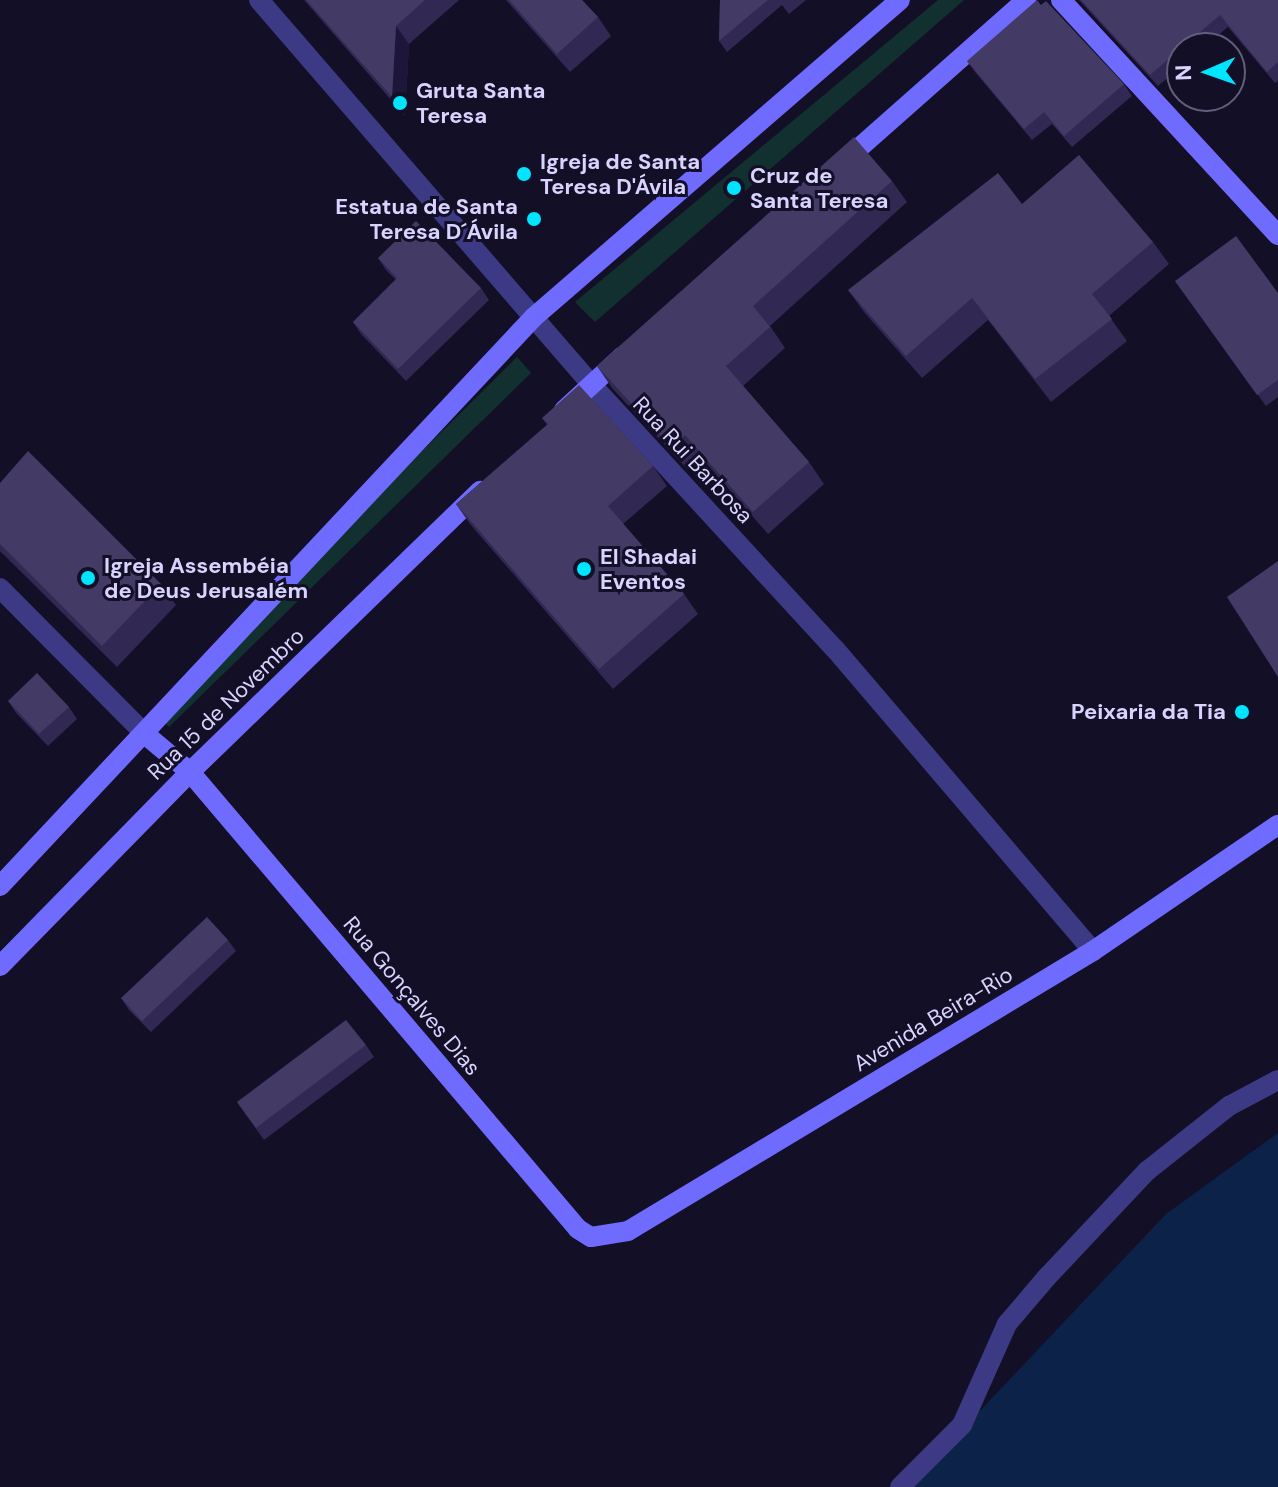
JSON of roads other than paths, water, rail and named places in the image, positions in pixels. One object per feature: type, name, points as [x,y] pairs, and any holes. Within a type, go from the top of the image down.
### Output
[{"type":"main road","name":"Rua 15 de Novembro","points":[[0,886],[146,735],[333,525],[534,317],[900,0]]},
{"type":"main road","points":[[826,176],[1026,0]]},
{"type":"main road","points":[[1061,0],[1278,235]]},
{"type":"main road","points":[[546,427],[638,343]]},
{"type":"main road","name":"Rua 15 de Novembro","points":[[0,966],[190,772],[501,471]]},
{"type":"main road","name":"Rua Gonçalves Dias","points":[[146,735],[190,772],[578,1229],[605,1238]]},
{"type":"main road","name":"Avenida Beira-Rio","points":[[605,1238],[628,1231],[1093,951],[1278,825]]},
{"type":"street","name":"Rua Rui Barbosa","points":[[259,0],[591,384],[835,649],[1093,951]]},
{"type":"street","points":[[0,588],[146,735]]},
{"type":"street","points":[[900,1487],[962,1425],[1007,1324],[1047,1277],[1147,1171],[1229,1106],[1278,1080]]},
{"type":"water","points":[[1278,1133],[1278,1487],[908,1487],[1166,1214]]},
{"type":"place","name":"Gruta Santa Teresa","points":[[400,103]]},
{"type":"place","name":"Igreja de Santa Teresa D'Ávila","points":[[524,174]]},
{"type":"place","name":"Cruz de Santa Teresa","points":[[734,188]]},
{"type":"place","name":"Estatua de Santa Teresa D´Ávila","points":[[534,219]]},
{"type":"place","name":"El Shadai Eventos","points":[[584,569]]},
{"type":"place","name":"Igreja Assembéia de Deus Jerusalém","points":[[88,578]]},
{"type":"place","name":"Peixaria da Tia","points":[[1242,712]]}]
